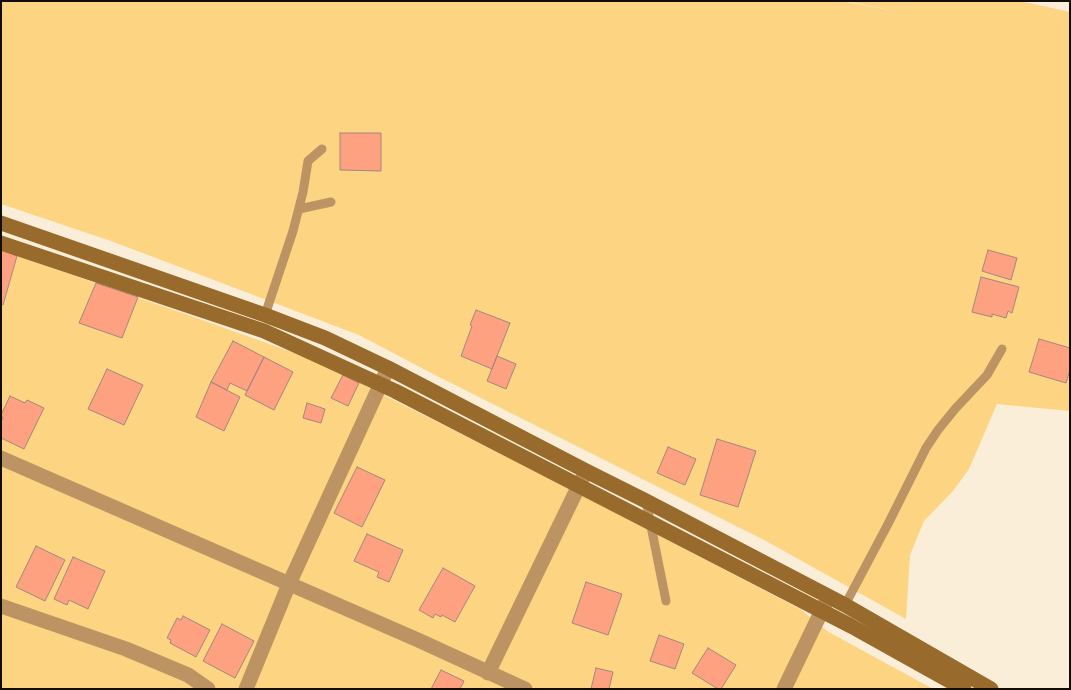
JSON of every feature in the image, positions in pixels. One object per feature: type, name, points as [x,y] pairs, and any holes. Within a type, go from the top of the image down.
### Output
[{"type":"main road","points":[[1,223],[265,315],[325,338],[388,368],[828,596],[991,689]]},
{"type":"main road","points":[[1,242],[264,331],[380,384],[822,611],[964,689]]},
{"type":"street","points":[[246,689],[289,584],[388,368]]},
{"type":"street","points":[[1,458],[418,640],[491,679],[525,689]]},
{"type":"street","points":[[491,679],[586,471]]},
{"type":"street","points":[[784,689],[828,596]]},
{"type":"street","points":[[1,606],[126,649],[188,675],[208,689]]},
{"type":"lane","points":[[265,315],[293,231],[303,192],[308,161],[322,148]]},
{"type":"lane","points":[[299,209],[331,202]]},
{"type":"lane","points":[[845,605],[926,448],[944,423],[987,375],[1002,349]]},
{"type":"lane","points":[[646,501],[666,601]]},
{"type":"shaded area","points":[[1,1],[841,1],[900,12],[846,1],[1020,1],[1070,12],[1070,411],[997,404],[969,469],[953,491],[924,521],[910,555],[906,619],[766,541],[359,335],[111,241],[1,204]]},
{"type":"shaded area","points":[[17,256],[314,360],[537,472],[800,609],[827,631],[933,689],[1,689],[1,304],[3,305]]},
{"type":"building","points":[[340,133],[381,133],[381,171],[340,170]]},
{"type":"building","points":[[1,249],[17,256],[3,305],[1,304]]},
{"type":"building","points":[[988,250],[1017,258],[1011,280],[982,271]]},
{"type":"building","points":[[981,277],[1019,287],[1012,313],[1008,311],[1006,318],[992,314],[992,317],[972,312]]},
{"type":"building","points":[[96,283],[138,297],[122,338],[79,323]]},
{"type":"building","points":[[476,310],[510,323],[492,369],[461,356]]},
{"type":"building","points":[[1039,339],[1070,348],[1070,370],[1066,383],[1029,372]]},
{"type":"building","points":[[233,341],[264,357],[247,391],[230,383],[227,390],[211,382]]},
{"type":"building","points":[[497,356],[516,364],[506,389],[487,381]]},
{"type":"building","points":[[264,357],[293,372],[274,410],[245,395]]},
{"type":"building","points":[[107,369],[143,385],[124,425],[88,409]]},
{"type":"building","points":[[343,375],[359,383],[348,406],[331,398]]},
{"type":"building","points":[[211,382],[240,397],[224,431],[196,417]]},
{"type":"building","points":[[10,396],[25,403],[27,400],[44,408],[24,449],[1,438],[1,422],[3,418],[1,415]]},
{"type":"building","points":[[307,403],[325,409],[321,423],[303,418]]},
{"type":"building","points":[[717,439],[756,451],[738,507],[700,495]]},
{"type":"building","points":[[668,447],[696,459],[685,485],[657,473]]},
{"type":"building","points":[[357,467],[385,480],[362,527],[334,513]]},
{"type":"building","points":[[367,534],[403,550],[389,582],[377,577],[379,572],[354,561]]},
{"type":"building","points":[[36,546],[65,560],[45,601],[16,587]]},
{"type":"building","points":[[73,557],[105,571],[88,609],[69,600],[67,605],[54,599]]},
{"type":"building","points":[[443,568],[475,586],[455,622],[442,615],[441,617],[435,614],[433,618],[419,610]]},
{"type":"building","points":[[586,582],[622,594],[608,635],[572,623]]},
{"type":"building","points":[[183,616],[210,630],[196,657],[170,643],[171,640],[167,638],[177,618],[181,620]]},
{"type":"building","points":[[222,624],[254,641],[235,678],[203,661]]},
{"type":"building","points":[[659,635],[684,644],[675,669],[650,661]]},
{"type":"building","points":[[708,648],[736,665],[721,689],[692,673]]},
{"type":"building","points":[[596,668],[613,672],[609,689],[591,689]]},
{"type":"building","points":[[441,670],[464,681],[460,689],[431,689]]}]
